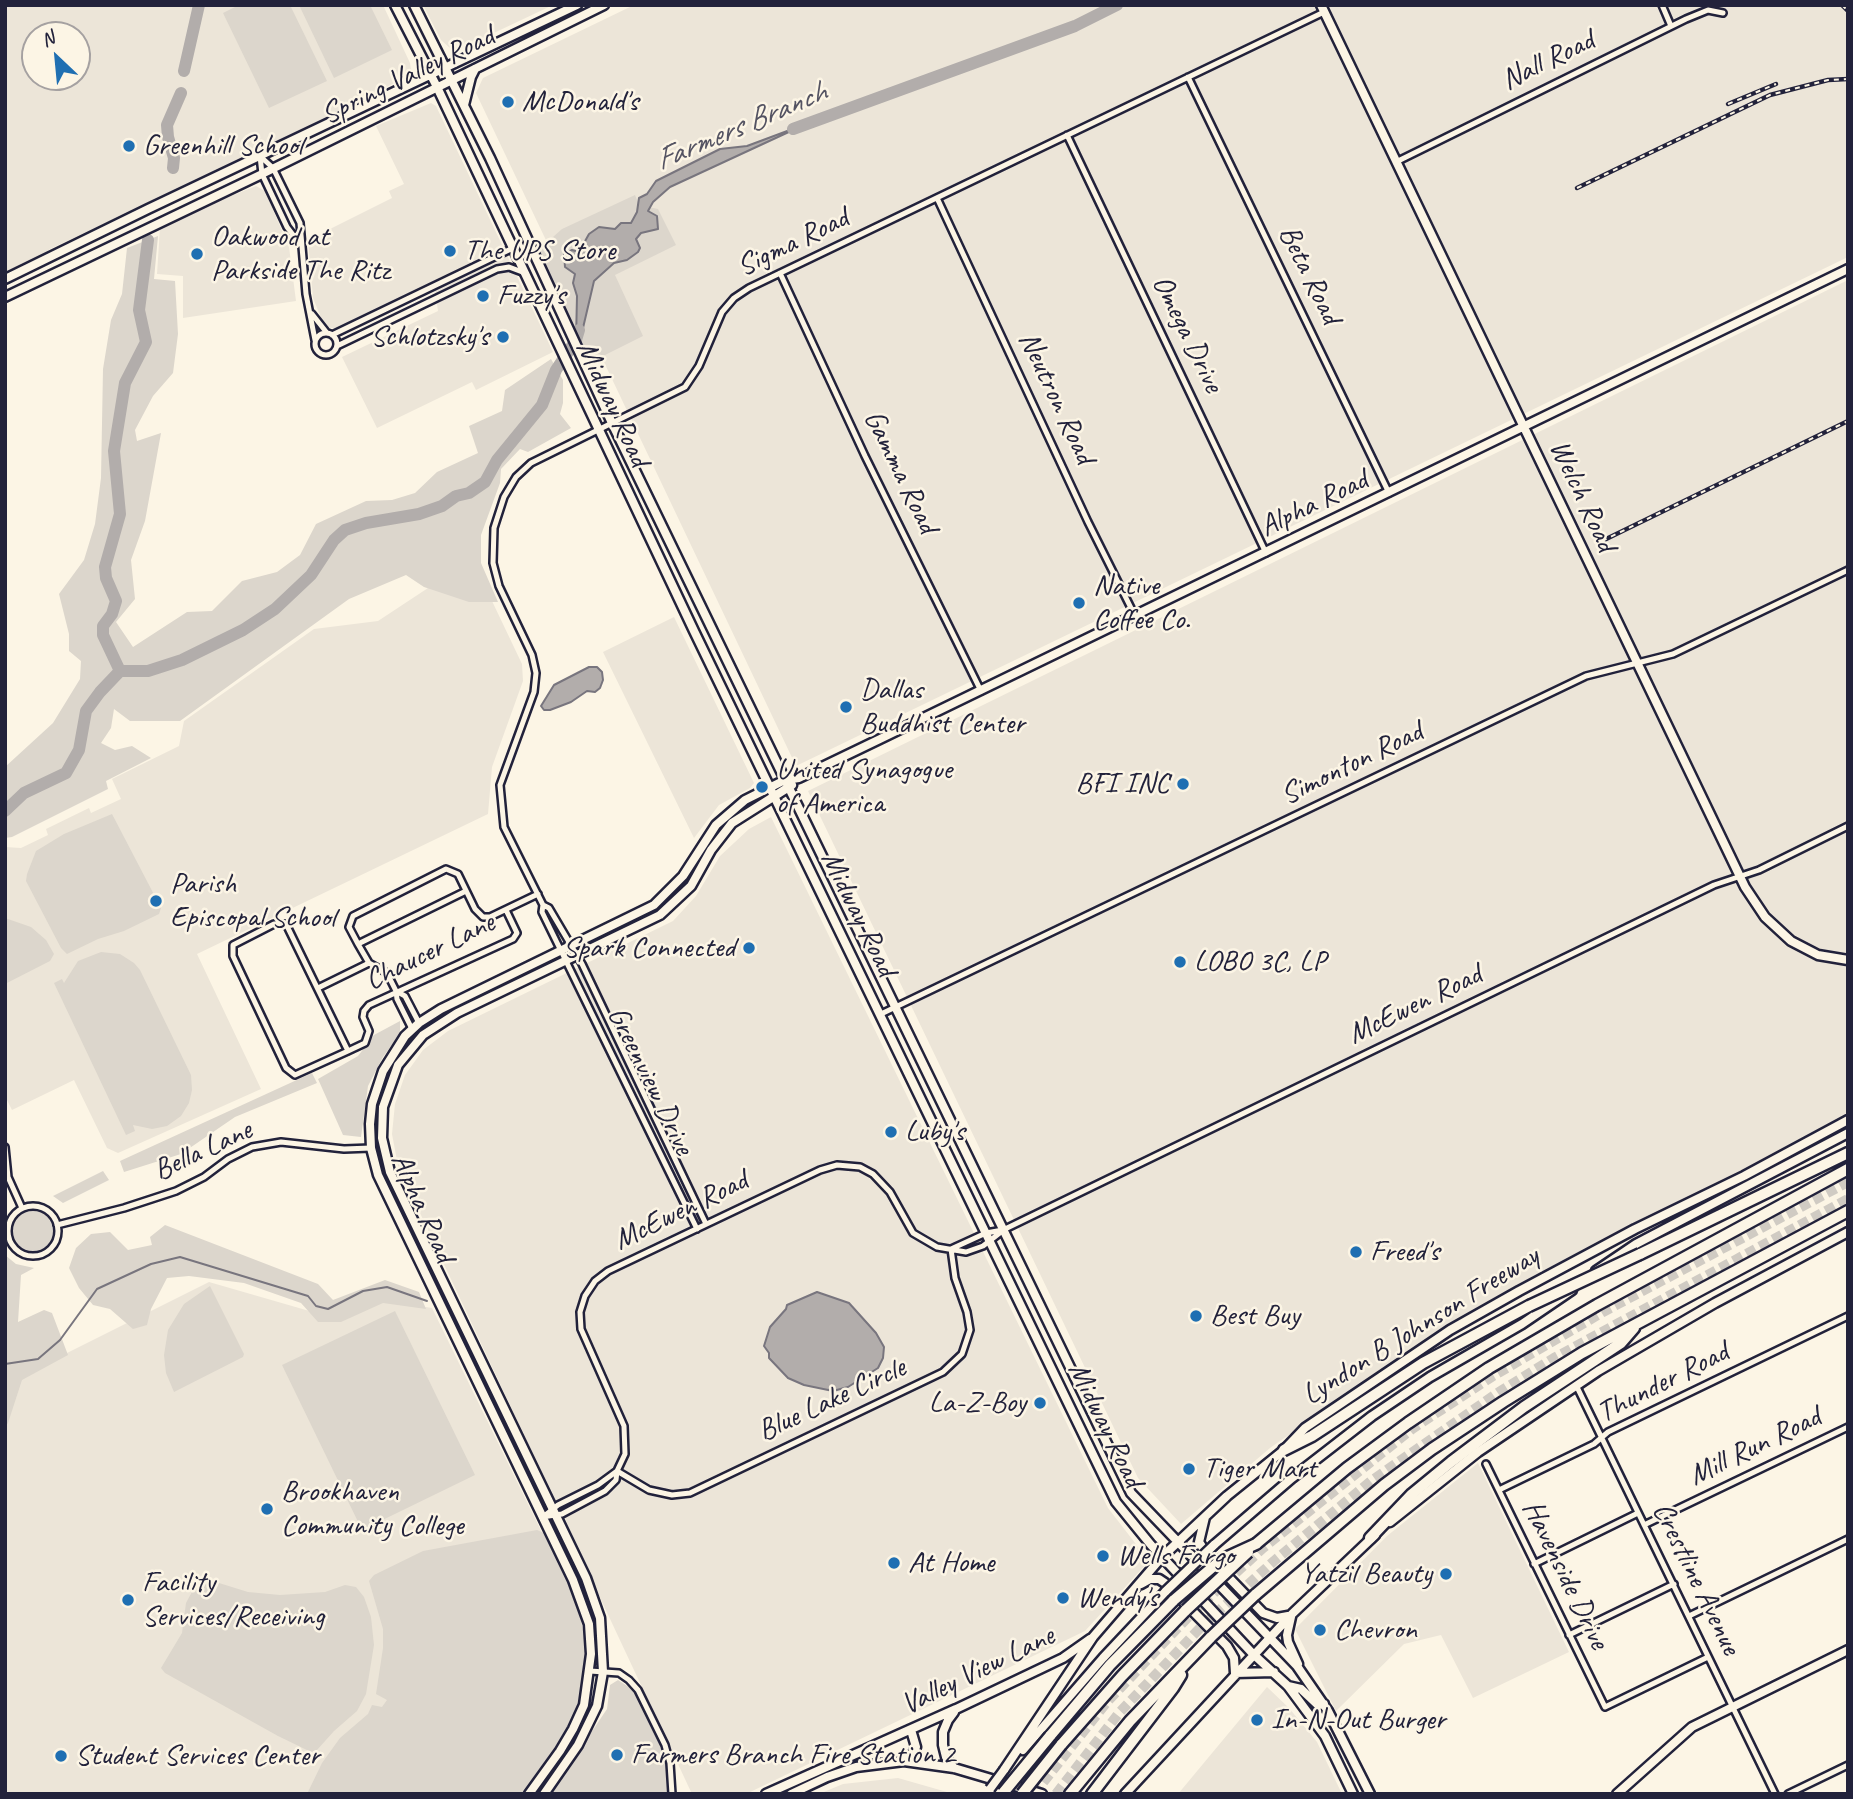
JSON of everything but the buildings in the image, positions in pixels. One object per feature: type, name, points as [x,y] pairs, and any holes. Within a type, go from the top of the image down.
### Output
[{"type":"highway","points":[[1284,1450],[1312,1436],[1423,1363],[1528,1306],[1848,1153]]},
{"type":"highway","points":[[1022,1794],[1122,1676],[1185,1610],[1256,1544],[1347,1468],[1489,1368],[1597,1304],[1848,1169]]},
{"type":"highway","points":[[1070,1794],[1130,1721],[1212,1637],[1283,1570],[1432,1448],[1542,1377],[1848,1211]]},
{"type":"highway","points":[[1370,1538],[1412,1494],[1451,1462],[1524,1407],[1621,1343],[1639,1322]]},
{"type":"highway","points":[[1003,1793],[1110,1665],[1174,1600],[1221,1560],[1256,1544]]},
{"type":"highway","points":[[1092,1794],[1173,1688],[1190,1659]]},
{"type":"main road","name":"Midway Road","points":[[395,5],[437,87],[694,631],[1115,1502],[1162,1557],[1253,1654],[1288,1686],[1317,1724],[1352,1792]]},
{"type":"main road","name":"Midway Road","points":[[414,5],[446,67],[612,422],[1131,1493],[1301,1672],[1324,1704],[1370,1794]]},
{"type":"main road","name":"Spring Valley Road","points":[[5,279],[576,5]]},
{"type":"main road","name":"Spring Valley Road","points":[[5,297],[604,5]]},
{"type":"main road","name":"Welch Road","points":[[1322,8],[1740,877],[1765,918],[1791,941],[1818,955],[1848,960]]},
{"type":"main road","points":[[464,105],[475,69]]},
{"type":"main road","points":[[513,248],[528,241]]},
{"type":"main road","name":"Alpha Road","points":[[544,1794],[578,1745],[594,1714],[603,1672],[602,1633],[592,1593],[390,1172],[382,1138],[383,1107],[398,1065],[423,1035],[438,1024],[654,905],[683,876],[706,838],[724,816],[745,800],[785,779],[799,778],[981,691],[1848,269]]},
{"type":"main road","points":[[694,631],[710,624]]},
{"type":"main road","name":"Alpha Road","points":[[573,950],[660,915],[691,886],[711,850],[732,822],[790,788],[799,778]]},
{"type":"main road","points":[[654,905],[660,915]]},
{"type":"main road","name":"Alpha Road","points":[[529,1794],[573,1729],[584,1705],[590,1671],[591,1642],[586,1610],[383,1187],[371,1148],[370,1124],[372,1104],[383,1071],[397,1048],[416,1026],[441,1009],[563,955]]},
{"type":"main road","points":[[398,1065],[401,1054],[420,1030],[416,1026]]},
{"type":"main road","points":[[372,1104],[383,1107]]},
{"type":"main road","name":"Lyndon B Johnson Freeway","points":[[988,1791],[1093,1637],[1162,1557],[1206,1514],[1284,1450],[1305,1428],[1450,1330],[1562,1267],[1744,1176],[1848,1120]]},
{"type":"main road","points":[[1004,1770],[1166,1591],[1214,1545],[1292,1478],[1372,1416],[1430,1377],[1552,1304],[1636,1244],[1848,1133]]},
{"type":"main road","points":[[1125,1794],[1253,1654],[1370,1538],[1478,1452],[1576,1385],[1715,1303],[1848,1232]]},
{"type":"main road","points":[[1041,1346],[1056,1338]]},
{"type":"main road","points":[[1094,1457],[1110,1450]]},
{"type":"main road","points":[[1206,1514],[1199,1542],[1208,1556],[1263,1613],[1277,1618],[1292,1614]]},
{"type":"main road","points":[[1137,1586],[1150,1579],[1159,1579],[1165,1583],[1227,1646],[1234,1658],[1235,1673]]},
{"type":"main road","points":[[1292,1614],[1288,1642],[1301,1672]]},
{"type":"main road","name":"Valley View Lane","points":[[766,1794],[911,1730],[1063,1658],[1093,1637]]},
{"type":"main road","points":[[1617,1794],[1681,1735],[1732,1706],[1848,1650]]},
{"type":"main road","points":[[1235,1673],[1274,1672]]},
{"type":"main road","points":[[1288,1686],[1301,1689],[1318,1705],[1324,1704]]},
{"type":"main road","points":[[954,1768],[943,1745],[943,1732],[956,1709]]},
{"type":"main road","points":[[904,1761],[913,1754],[916,1747],[911,1730]]},
{"type":"main road","name":"Valley View Lane","points":[[791,1794],[856,1767],[904,1761],[954,1768],[1042,1794]]},
{"type":"main road","points":[[822,1768],[827,1777]]},
{"type":"main road","points":[[1119,1794],[1132,1785]]},
{"type":"main road","points":[[1352,1792],[1366,1785]]},
{"type":"street","points":[[1662,5],[1671,26]]},
{"type":"street","name":"Sigma Road","points":[[563,955],[542,912],[543,905],[538,894],[508,837],[501,816],[500,785],[534,692],[536,673],[532,655],[495,575],[492,538],[499,507],[516,477],[531,463],[685,387],[699,366],[719,319],[728,305],[744,290],[1188,77],[1322,8]]},
{"type":"street","name":"Nall Road","points":[[1396,162],[1671,26],[1708,10],[1723,13]]},
{"type":"street","name":"Beta Road","points":[[1188,77],[1389,493]]},
{"type":"street","name":"Omega Drive","points":[[1067,135],[1266,553]]},
{"type":"street","points":[[260,156],[273,168],[300,223],[300,244],[315,349],[324,356],[332,354],[337,346],[497,269],[509,267],[525,273]]},
{"type":"street","points":[[260,156],[262,174],[286,228],[300,244]]},
{"type":"street","name":"Neutron Road","points":[[937,198],[1088,523],[1135,616]]},
{"type":"street","points":[[315,340],[319,335],[329,334],[513,248]]},
{"type":"street","name":"Gamma Road","points":[[780,272],[865,456],[981,691]]},
{"type":"street","points":[[310,312],[336,340],[337,346]]},
{"type":"street","name":"Simonton Road","points":[[881,1014],[1586,676],[1673,654],[1848,570]]},
{"type":"street","name":"McEwen Road","points":[[951,1249],[1003,1230],[1714,885],[1740,877],[1848,826]]},
{"type":"street","points":[[416,1026],[405,996],[396,991],[387,973],[369,964],[349,926],[353,916],[446,869],[458,874],[475,909],[483,916],[490,917],[538,894]]},
{"type":"street","points":[[358,944],[466,891]]},
{"type":"street","name":"Sigma Road","points":[[543,905],[549,908],[573,950]]},
{"type":"street","name":"Chaucer Lane","points":[[318,988],[286,924],[274,924],[233,945],[233,956],[286,1068],[295,1075],[365,1043],[369,1031],[363,1017],[369,1005],[513,939],[517,933],[506,909]]},
{"type":"street","name":"Greenview Drive","points":[[573,950],[706,1224]]},
{"type":"street","name":"Greenview Drive","points":[[563,955],[697,1228]]},
{"type":"street","points":[[348,1051],[318,988],[369,964]]},
{"type":"street","points":[[610,1051],[621,1045]]},
{"type":"street","points":[[628,1086],[638,1081]]},
{"type":"street","points":[[653,1139],[664,1134]]},
{"type":"street","name":"Bella Lane","points":[[57,1225],[176,1191],[252,1147],[281,1142],[344,1149],[371,1148]]},
{"type":"street","points":[[5,1147],[8,1177],[22,1208]]},
{"type":"street","name":"McEwen Road","points":[[617,1471],[625,1454],[626,1433],[583,1336],[580,1321],[582,1303],[595,1282],[608,1271],[820,1170],[847,1165],[873,1174],[882,1181],[913,1233],[926,1242],[958,1253],[983,1247],[988,1237]]},
{"type":"street","points":[[40,1207],[49,1211],[57,1225],[56,1241],[45,1254],[37,1256],[20,1253],[9,1241],[7,1232],[12,1216],[22,1208],[40,1207]]},
{"type":"street","name":"Blue Lake Circle","points":[[617,1471],[649,1490],[672,1495],[690,1493],[943,1372],[962,1354],[970,1330],[951,1249]]},
{"type":"street","name":"Thunder Road","points":[[1499,1490],[1594,1444],[1608,1432],[1848,1317]]},
{"type":"street","name":"Crestline Avenue","points":[[1576,1385],[1775,1794]]},
{"type":"street","name":"Mill Run Road","points":[[1644,1525],[1848,1427]]},
{"type":"street","name":"Havenside Drive","points":[[1486,1464],[1605,1707],[1708,1657]]},
{"type":"street","points":[[542,1517],[553,1513],[617,1471]]},
{"type":"street","points":[[1534,1564],[1638,1513]]},
{"type":"street","points":[[1689,1616],[1848,1539]]},
{"type":"street","points":[[1569,1635],[1674,1584]]},
{"type":"street","points":[[590,1671],[619,1674],[629,1680],[646,1702],[665,1745],[670,1763],[672,1794]]},
{"type":"street","points":[[1788,1794],[1848,1765]]},
{"type":"shaded area","name":"Greenhill School","points":[[5,5],[383,5],[410,63],[408,76],[291,136],[50,249],[37,259],[5,275]]},
{"type":"shaded area","points":[[239,5],[290,5],[327,81],[269,108],[223,13]]},
{"type":"shaded area","points":[[299,5],[370,5],[392,50],[334,78]]},
{"type":"shaded area","points":[[423,5],[553,5],[460,49],[451,49],[441,40]]},
{"type":"shaded area","points":[[634,5],[1848,5],[1848,257],[796,766],[476,93],[483,78]]},
{"type":"shaded area","points":[[431,103],[436,106],[553,352],[476,390],[472,382],[377,428],[342,357],[438,311],[434,283],[336,329],[328,327],[324,325],[313,298],[308,240],[392,198],[389,191],[404,184],[376,126]]},
{"type":"shaded area","points":[[806,124],[670,187],[653,202],[648,211],[657,216],[658,229],[641,233],[636,239],[640,248],[638,252],[627,260],[614,263],[594,281],[583,328],[576,340],[577,296],[573,283],[575,274],[565,267],[564,254],[572,250],[579,252],[589,234],[599,227],[615,229],[621,223],[631,223],[637,212],[639,198],[647,194],[656,181],[720,149],[747,146]]},
{"type":"shaded area","points":[[256,186],[265,191],[289,247],[296,301],[183,318],[183,276],[157,274],[160,228]]},
{"type":"shaded area","points":[[635,195],[639,205],[658,209],[676,245],[615,275],[643,336],[587,364],[535,253],[562,229]]},
{"type":"shaded area","points":[[158,236],[154,279],[175,281],[178,334],[173,373],[153,396],[135,430],[137,441],[161,433],[145,521],[131,560],[135,599],[116,622],[133,647],[187,612],[212,611],[242,581],[277,572],[300,555],[316,524],[366,501],[392,500],[415,493],[437,472],[478,453],[469,426],[502,411],[505,390],[551,359],[563,380],[560,414],[571,428],[528,452],[520,449],[501,469],[500,483],[481,535],[481,563],[498,602],[469,602],[424,587],[406,575],[349,599],[180,721],[130,721],[114,709],[111,728],[101,743],[115,750],[132,746],[151,758],[106,781],[108,789],[12,837],[5,838],[5,767],[53,723],[80,679],[81,661],[69,651],[69,634],[59,594],[84,560],[95,524],[101,478],[103,369],[111,320],[122,294],[127,248]]},
{"type":"shaded area","points":[[1848,280],[1848,1115],[1752,1168],[1573,1255],[1510,1291],[1370,1378],[1270,1448],[1181,1524],[1138,1478],[808,791]]},
{"type":"shaded area","name":"Parish Episcopal School","points":[[472,559],[522,664],[523,681],[492,767],[488,814],[197,954],[261,1089],[118,1153],[107,1148],[74,1080],[12,1110],[5,1096],[5,847],[21,848],[48,835],[46,829],[89,808],[91,813],[121,799],[112,779],[179,746],[184,721],[314,629],[378,621]]},
{"type":"shaded area","points":[[674,617],[754,783],[750,788],[719,805],[694,838],[603,652]]},
{"type":"shaded area","points":[[589,667],[597,667],[602,672],[600,688],[595,692],[587,691],[571,702],[544,710],[541,706],[554,685]]},
{"type":"shaded area","points":[[112,814],[161,908],[159,914],[67,954],[61,948],[26,881],[27,874],[36,851],[64,834]]},
{"type":"shaded area","points":[[771,817],[1108,1508],[1149,1561],[1085,1631],[746,1794],[692,1794],[398,1166],[392,1134],[395,1104],[405,1075],[423,1050],[448,1031],[673,921],[696,896],[720,856],[749,829]]},
{"type":"shaded area","points":[[5,918],[31,927],[46,940],[54,954],[50,961],[5,984]]},
{"type":"shaded area","points":[[101,952],[120,954],[140,970],[191,1075],[189,1103],[181,1116],[167,1126],[152,1129],[133,1125],[135,1131],[126,1135],[54,983],[62,979],[64,983],[78,961]]},
{"type":"shaded area","points":[[400,1021],[400,1034],[383,1057],[368,1086],[361,1137],[343,1135],[318,1079],[358,1056],[374,1035]]},
{"type":"shaded area","points":[[312,1073],[317,1083],[235,1117],[181,1154],[124,1172],[120,1161]]},
{"type":"shaded area","points":[[103,1171],[109,1180],[63,1203],[53,1196]]},
{"type":"shaded area","points":[[33,1210],[48,1216],[54,1231],[48,1246],[33,1252],[18,1246],[12,1231],[18,1216]]},
{"type":"shaded area","points":[[165,1225],[318,1284],[333,1300],[385,1280],[419,1292],[426,1309],[383,1303],[341,1322],[318,1322],[301,1303],[244,1283],[189,1276],[167,1278],[151,1309],[147,1325],[133,1329],[110,1309],[93,1305],[79,1288],[69,1268],[76,1248],[91,1234],[110,1232],[128,1250],[152,1245],[150,1237]]},
{"type":"shaded area","points":[[5,1255],[16,1264],[34,1268],[21,1275],[18,1322],[44,1310],[52,1313],[68,1355],[22,1380],[5,1427]]},
{"type":"shaded area","name":"Brookhaven Community College","points":[[209,1282],[337,1319],[382,1300],[432,1308],[577,1604],[520,1794],[5,1794],[5,1413],[19,1377]]},
{"type":"shaded area","points":[[210,1286],[244,1354],[243,1357],[174,1392],[166,1373],[164,1355],[168,1330],[184,1304]]},
{"type":"shaded area","points":[[817,1292],[849,1303],[876,1333],[884,1347],[878,1368],[848,1387],[833,1391],[804,1385],[788,1378],[769,1358],[764,1346],[770,1327],[787,1305]]},
{"type":"shaded area","points":[[395,1311],[475,1475],[362,1530],[282,1365]]},
{"type":"shaded area","points":[[1478,1463],[1569,1652],[1473,1698],[1441,1635],[1404,1644],[1336,1711],[1295,1629],[1387,1536]]},
{"type":"shaded area","points":[[537,1530],[544,1533],[576,1599],[587,1648],[583,1689],[569,1730],[522,1794],[307,1794],[322,1763],[340,1738],[368,1714],[372,1705],[382,1707],[387,1700],[376,1694],[383,1629],[369,1581],[374,1575],[423,1551]]},
{"type":"shaded area","points":[[219,1583],[248,1592],[280,1595],[325,1592],[345,1585],[356,1587],[364,1597],[371,1617],[374,1645],[366,1694],[357,1711],[317,1750],[311,1752],[278,1736],[165,1673],[161,1668],[182,1633],[186,1603],[194,1588]]},
{"type":"shaded area","points":[[618,1680],[635,1691],[653,1726],[667,1766],[667,1794],[550,1794],[607,1709],[610,1685]]},
{"type":"shaded area","points":[[1267,1687],[1289,1708],[1317,1742],[1342,1794],[1178,1794]]},
{"type":"shaded area","points":[[898,1778],[954,1794],[819,1794],[843,1784]]},
{"type":"waterway","points":[[184,71],[199,5]]},
{"type":"waterway","name":"Farmers Branch","points":[[793,129],[1075,26],[1117,5]]},
{"type":"waterway","points":[[173,168],[174,158],[167,125],[181,93]]},
{"type":"waterway","points":[[120,671],[103,635],[103,626],[112,614],[116,601],[106,578],[105,567],[120,514],[114,451],[125,383],[146,342],[139,310],[148,240]]},
{"type":"waterway","name":"Farmers Branch","points":[[5,811],[24,793],[66,773],[79,750],[86,711],[120,671],[148,671],[182,660],[243,630],[275,609],[311,575],[334,540],[345,530],[366,523],[419,514],[442,506],[456,496],[469,493],[485,482],[497,460],[542,405],[556,370],[576,340],[579,330]]},
{"type":"waterway","points":[[5,1364],[38,1359],[60,1340],[97,1289],[151,1264],[180,1257],[308,1296],[316,1306],[328,1309],[363,1291],[387,1287],[427,1301]]},
{"type":"tunnel","points":[[1034,1794],[1107,1702],[1190,1615],[1263,1548],[1412,1429],[1493,1376],[1603,1312],[1848,1182]]},
{"type":"tunnel","points":[[1056,1794],[1119,1713],[1202,1626],[1274,1561],[1371,1481],[1499,1392],[1554,1358],[1848,1199]]},
{"type":"railway","points":[[1842,5],[1848,11]]},
{"type":"railway","points":[[1577,188],[1770,95],[1828,80],[1848,79]]},
{"type":"railway","points":[[1728,104],[1776,84]]},
{"type":"railway","points":[[1602,541],[1848,421]]},
{"type":"place","name":"McDonald's","points":[[508,102]]},
{"type":"place","name":"Greenhill School","points":[[129,146]]},
{"type":"place","name":"The UPS Store","points":[[450,251]]},
{"type":"place","name":"Oakwood at Parkside The Ritz","points":[[197,254]]},
{"type":"place","name":"Fuzzy's","points":[[483,296]]},
{"type":"place","name":"Schlotzsky's","points":[[503,337]]},
{"type":"place","name":"Native Coffee Co.","points":[[1079,603]]},
{"type":"place","name":"Dallas Buddhist Center","points":[[846,707]]},
{"type":"place","name":"BFI INC","points":[[1183,784]]},
{"type":"place","name":"United Synagogue of America","points":[[762,787]]},
{"type":"place","name":"Parish Episcopal School","points":[[156,901]]},
{"type":"place","name":"Spark Connected","points":[[749,948]]},
{"type":"place","name":"LOBO 3C, LP","points":[[1180,962]]},
{"type":"place","name":"Luby's","points":[[891,1132]]},
{"type":"place","name":"Freed's","points":[[1356,1252]]},
{"type":"place","name":"Best Buy","points":[[1196,1316]]},
{"type":"place","name":"La-Z-Boy","points":[[1040,1403]]},
{"type":"place","name":"Tiger Mart","points":[[1189,1469]]},
{"type":"place","name":"Brookhaven Community College","points":[[267,1509]]},
{"type":"place","name":"Wells Fargo","points":[[1103,1556]]},
{"type":"place","name":"At Home","points":[[894,1563]]},
{"type":"place","name":"Yatzil Beauty","points":[[1446,1574]]},
{"type":"place","name":"Wendy's","points":[[1063,1598]]},
{"type":"place","name":"Facility Services/Receiving","points":[[128,1600]]},
{"type":"place","name":"Chevron","points":[[1320,1630]]},
{"type":"place","name":"In-N-Out Burger","points":[[1257,1720]]},
{"type":"place","name":"Farmers Branch Fire Station 2","points":[[617,1755]]},
{"type":"place","name":"Student Services Center","points":[[61,1756]]}]
